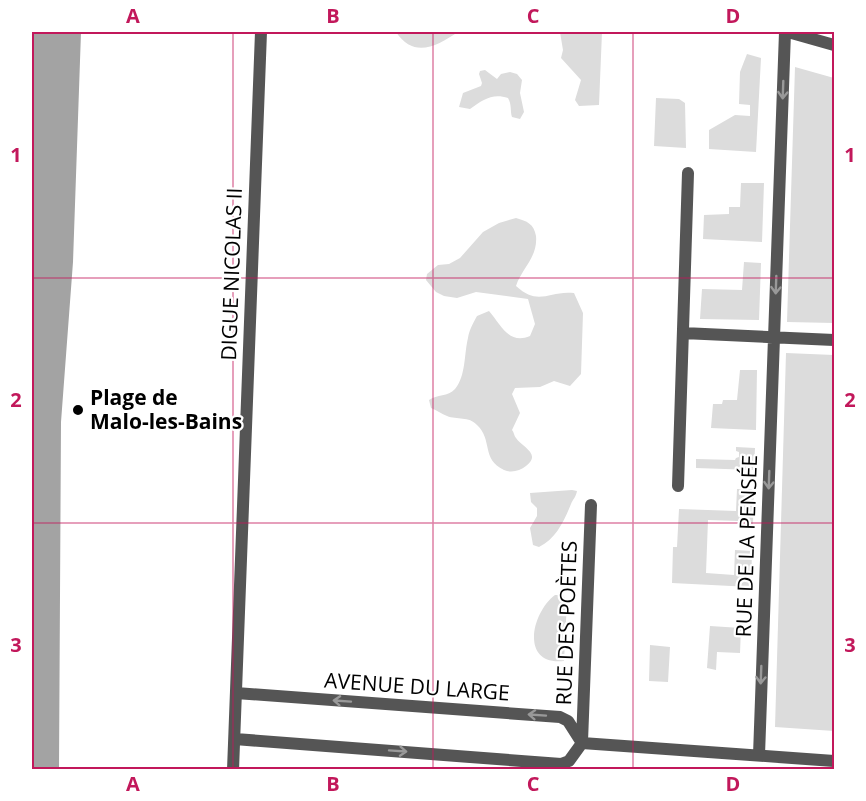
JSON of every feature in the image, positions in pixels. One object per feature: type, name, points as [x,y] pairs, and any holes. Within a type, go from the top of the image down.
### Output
[{"type":"street","name":"DIGUE NICOLAS II","points":[[233,770],[261,32]]},
{"type":"street","points":[[786,32],[834,45]]},
{"type":"street","name":"RUE DE LA PENSÉE","points":[[759,755],[786,32]]},
{"type":"street","points":[[678,486],[688,173]]},
{"type":"street","points":[[683,333],[834,340]]},
{"type":"street","name":"RUE DES POÈTES","points":[[582,743],[591,505]]},
{"type":"street","name":"AVENUE DU LARGE","points":[[236,693],[560,717],[568,721],[582,743]]},
{"type":"street","points":[[234,739],[561,764],[569,761],[582,743],[834,761]]},
{"type":"shaded area","points":[[32,32],[81,32],[73,262],[61,422],[59,770],[32,769]]},
{"type":"shaded area","points":[[396,32],[458,32],[442,42],[418,48],[403,40]]},
{"type":"shaded area","points":[[560,32],[602,32],[599,105],[579,106],[575,100],[581,80],[561,58],[563,50]]},
{"type":"shaded area","points":[[747,54],[761,58],[756,152],[709,149],[709,130],[735,115],[750,116],[750,105],[739,104],[740,72]]},
{"type":"shaded area","points":[[795,67],[834,78],[834,323],[787,322]]},
{"type":"shaded area","points":[[485,70],[497,79],[501,74],[510,72],[517,74],[522,80],[520,93],[524,112],[520,119],[512,117],[508,98],[497,96],[488,98],[470,109],[459,107],[463,93],[481,86],[479,74],[480,71]]},
{"type":"shaded area","points":[[656,98],[679,99],[685,103],[686,148],[654,146]]},
{"type":"shaded area","points":[[741,183],[764,183],[762,242],[703,239],[704,215],[729,214],[729,207],[740,207]]},
{"type":"shaded area","points":[[516,218],[523,220],[534,229],[536,243],[535,250],[516,286],[531,296],[538,297],[574,293],[583,313],[581,374],[570,386],[554,381],[540,387],[515,388],[512,394],[520,413],[512,430],[532,458],[524,468],[510,471],[497,466],[492,460],[485,437],[474,422],[447,416],[431,408],[429,400],[449,393],[459,384],[471,327],[477,316],[489,311],[511,336],[523,338],[530,336],[535,324],[528,299],[476,292],[457,298],[444,296],[436,292],[426,280],[427,274],[438,265],[449,264],[460,258],[483,232],[499,223]]},
{"type":"shaded area","points":[[744,262],[761,263],[759,320],[700,319],[702,289],[742,290]]},
{"type":"shaded area","points":[[786,353],[834,355],[834,731],[775,727]]},
{"type":"shaded area","points":[[740,370],[757,370],[756,430],[711,428],[713,404],[722,404],[723,400],[737,400]]},
{"type":"shaded area","points":[[736,447],[755,448],[754,470],[696,468],[696,459],[735,460],[739,457]]},
{"type":"shaded area","points":[[737,489],[754,489],[753,524],[708,520],[706,573],[734,575],[735,550],[752,551],[751,587],[672,583],[673,547],[677,547],[679,509],[736,511]]},
{"type":"shaded area","points":[[572,490],[577,493],[559,529],[545,544],[539,547],[533,545],[530,528],[537,516],[537,508],[531,502],[530,493]]},
{"type":"shaded area","points":[[555,595],[563,595],[567,601],[564,661],[550,660],[541,655],[535,647],[534,637],[540,614]]},
{"type":"shaded area","points":[[710,626],[741,628],[740,653],[717,652],[716,670],[707,668]]},
{"type":"shaded area","points":[[650,645],[670,647],[668,682],[649,681]]},
{"type":"place","name":"Plage de Malo-les-Bains","points":[[78,410]]}]
